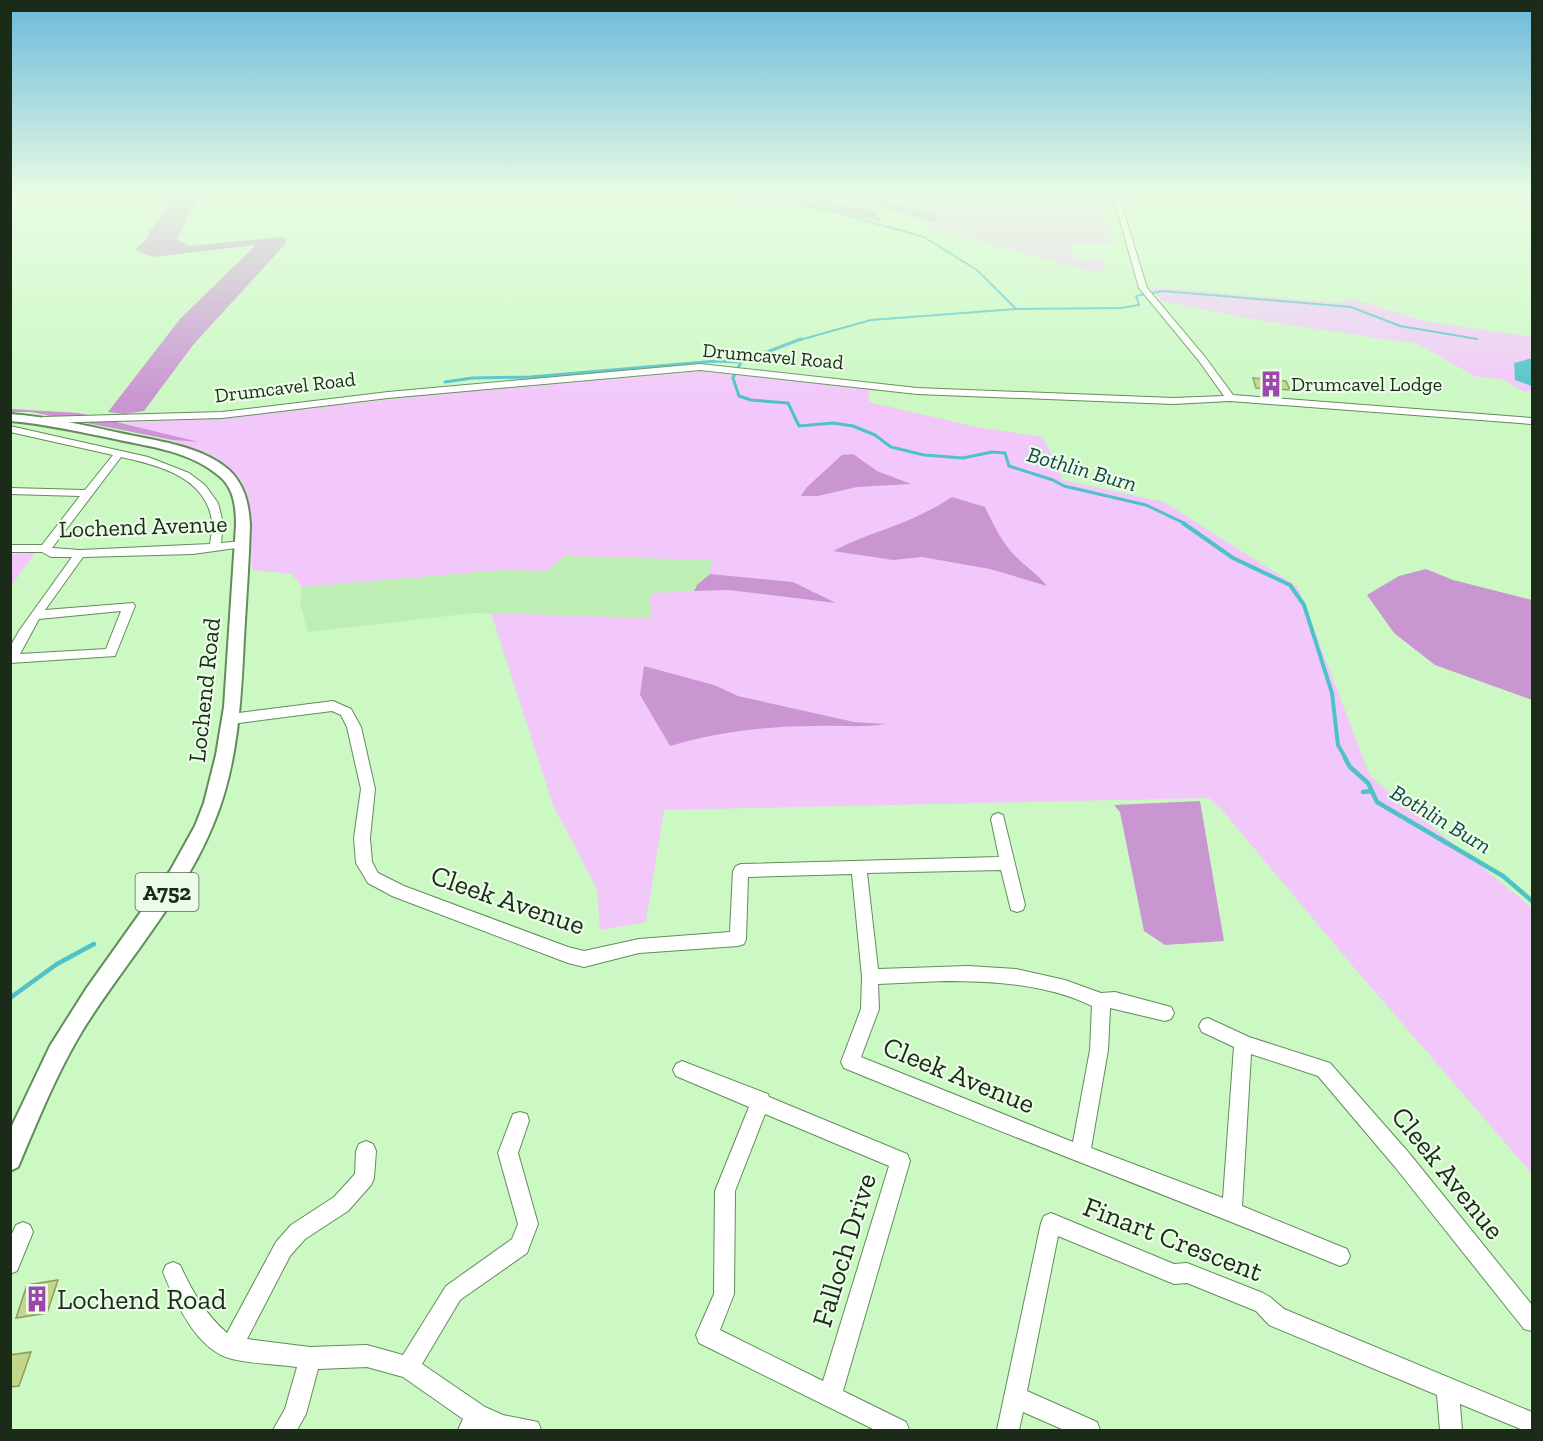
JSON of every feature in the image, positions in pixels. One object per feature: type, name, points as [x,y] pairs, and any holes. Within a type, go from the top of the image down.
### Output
[{"type":"main road","name":"Drumcavel Road","points":[[10,417],[43,420]]},
{"type":"main road","name":"Lochend Road","points":[[10,1159],[57,1052],[78,1018],[165,896],[203,827],[219,784],[231,719],[243,543],[242,504],[236,487],[224,473],[210,463],[173,448],[43,420]]},
{"type":"street","points":[[1136,263],[1143,288],[1202,359],[1230,398]]},
{"type":"street","name":"Drumcavel Road","points":[[43,420],[222,416],[378,396],[545,379],[700,367],[917,391],[1173,401],[1230,398],[1533,421]]},
{"type":"street","points":[[10,429],[119,453],[172,467],[190,476],[206,493],[218,518],[214,548]]},
{"type":"street","points":[[45,549],[119,453]]},
{"type":"street","points":[[10,491],[88,493]]},
{"type":"street","name":"Lochend Avenue","points":[[10,549],[45,549],[51,554],[80,554],[214,548],[243,543]]},
{"type":"street","points":[[37,615],[129,606],[111,652],[80,656],[11,659],[19,641],[37,615],[80,554]]},
{"type":"street","name":"Cleek Avenue","points":[[231,719],[333,706],[346,712],[354,727],[368,789],[362,838],[364,863],[373,878],[440,908],[584,959],[639,946],[738,939],[741,871],[859,867],[870,977],[870,1009],[850,1062],[1340,1256]]},
{"type":"street","points":[[998,819],[1017,905]]},
{"type":"street","points":[[859,867],[1007,863]]},
{"type":"street","points":[[870,977],[974,972],[1009,975],[1054,985],[1100,1001],[1115,1000],[1165,1012]]},
{"type":"street","points":[[1080,1154],[1100,1035],[1103,1007],[1100,1001]]},
{"type":"street","name":"Cleek Avenue","points":[[1208,1026],[1234,1037],[1247,1046],[1250,1045],[1324,1069],[1402,1160],[1533,1321]]},
{"type":"street","points":[[1226,1209],[1233,1203],[1242,1049],[1247,1046]]},
{"type":"street","name":"Falloch Drive","points":[[682,1070],[761,1101],[900,1161],[830,1396]]},
{"type":"street","points":[[761,1101],[725,1191],[724,1294],[707,1335],[898,1431]]},
{"type":"street","points":[[408,1367],[453,1293],[520,1246],[528,1224],[508,1153],[520,1121]]},
{"type":"street","points":[[231,1348],[283,1249],[298,1232],[341,1204],[364,1178],[366,1151]]},
{"type":"street","name":"Finart Crescent","points":[[1008,1431],[1051,1223],[1174,1274],[1187,1273],[1263,1304],[1277,1317],[1533,1423]]},
{"type":"street","points":[[10,1264],[22,1232]]},
{"type":"street","points":[[173,1272],[184,1298],[200,1321],[218,1341],[231,1348],[310,1358],[367,1356],[408,1367],[473,1423],[530,1431]]},
{"type":"street","points":[[284,1431],[295,1414],[310,1358]]},
{"type":"street","points":[[1448,1388],[1451,1431]]},
{"type":"street","points":[[1016,1397],[1089,1431]]},
{"type":"shaded area","points":[[237,263],[268,263],[193,345],[144,411],[124,414],[108,412],[180,319]]},
{"type":"shaded area","points":[[1062,263],[1104,263],[1106,275]]},
{"type":"shaded area","points":[[1151,287],[1340,303],[1352,299],[1424,321],[1532,337],[1532,391],[1523,391],[1502,379],[1476,377],[1418,344],[1263,321],[1161,301]]},
{"type":"shaded area","points":[[701,370],[869,388],[869,402],[976,427],[1043,437],[1063,480],[1164,502],[1298,587],[1370,776],[1532,908],[1532,1174],[1222,810],[1209,798],[664,810],[646,922],[600,930],[597,889],[553,805],[491,613],[651,618],[650,593],[694,591],[710,574],[711,560],[564,556],[547,571],[502,570],[302,587],[292,574],[252,570],[251,531],[241,479],[212,455],[172,441],[119,428],[117,423],[226,418],[543,382]]},
{"type":"shaded area","points":[[11,409],[79,413],[199,442],[173,440],[31,412],[11,412]]},
{"type":"shaded area","points":[[853,454],[877,471],[911,484],[857,487],[818,496],[801,496],[807,487],[842,455]]},
{"type":"shaded area","points":[[952,497],[985,507],[1009,549],[1047,586],[990,569],[922,557],[893,560],[833,551],[922,514]]},
{"type":"shaded area","points":[[35,553],[11,586],[11,554]]},
{"type":"shaded area","points":[[564,556],[712,560],[710,574],[697,585],[694,591],[650,593],[652,618],[474,613],[308,632],[300,603],[302,587],[502,570],[547,571]]},
{"type":"shaded area","points":[[1426,569],[1453,580],[1532,600],[1532,700],[1435,665],[1394,633],[1367,595],[1399,576]]},
{"type":"shaded area","points":[[710,574],[793,582],[836,603],[728,590],[694,591],[697,585]]},
{"type":"shaded area","points":[[644,666],[714,685],[738,696],[854,722],[886,724],[760,729],[706,737],[670,746],[640,695]]},
{"type":"shaded area","points":[[1200,801],[1224,941],[1165,945],[1144,931],[1120,812],[1114,805]]},
{"type":"water","points":[[1532,358],[1532,386],[1515,380],[1514,363]]},
{"type":"building","name":"Drumcavel Lodge","points":[[1253,378],[1286,381],[1290,390],[1256,388]]},
{"type":"building","name":"Lochend Road","points":[[58,1280],[47,1313],[16,1318],[27,1285]]},
{"type":"building","name":"Lochend Road","points":[[31,1352],[19,1386],[10,1387],[10,1355]]},
{"type":"waterway","name":"Bothlin Burn","points":[[966,263],[977,270],[1016,309]]},
{"type":"waterway","points":[[1016,309],[1121,308],[1139,305],[1136,296],[1163,291],[1351,307],[1400,326],[1477,339]]},
{"type":"waterway","name":"Bothlin Burn","points":[[796,341],[871,320],[1016,309]]},
{"type":"waterway","name":"Bothlin Burn","points":[[741,362],[801,339]]},
{"type":"waterway","points":[[445,382],[472,378],[530,377],[717,361],[741,362]]},
{"type":"waterway","name":"Bothlin Burn","points":[[741,362],[733,378],[739,396],[751,400],[788,403],[799,426],[833,423],[853,426],[875,435],[891,447],[924,455],[963,458],[992,452],[1005,453],[1009,466],[1053,480],[1064,486],[1146,505],[1186,524]]},
{"type":"waterway","name":"Bothlin Burn","points":[[1183,523],[1233,558],[1290,585],[1304,605],[1332,693],[1338,745],[1346,759]]},
{"type":"waterway","name":"Bothlin Burn","points":[[1345,758],[1350,767],[1368,783],[1372,791]]},
{"type":"waterway","points":[[1363,792],[1372,791]]},
{"type":"waterway","name":"Bothlin Burn","points":[[1372,791],[1377,802],[1503,876],[1532,901]]},
{"type":"waterway","points":[[10,998],[57,964],[94,944]]},
{"type":"place","name":"Drumcavel Lodge","points":[[1271,384]]},
{"type":"place","name":"Lochend Road","points":[[37,1299]]}]
